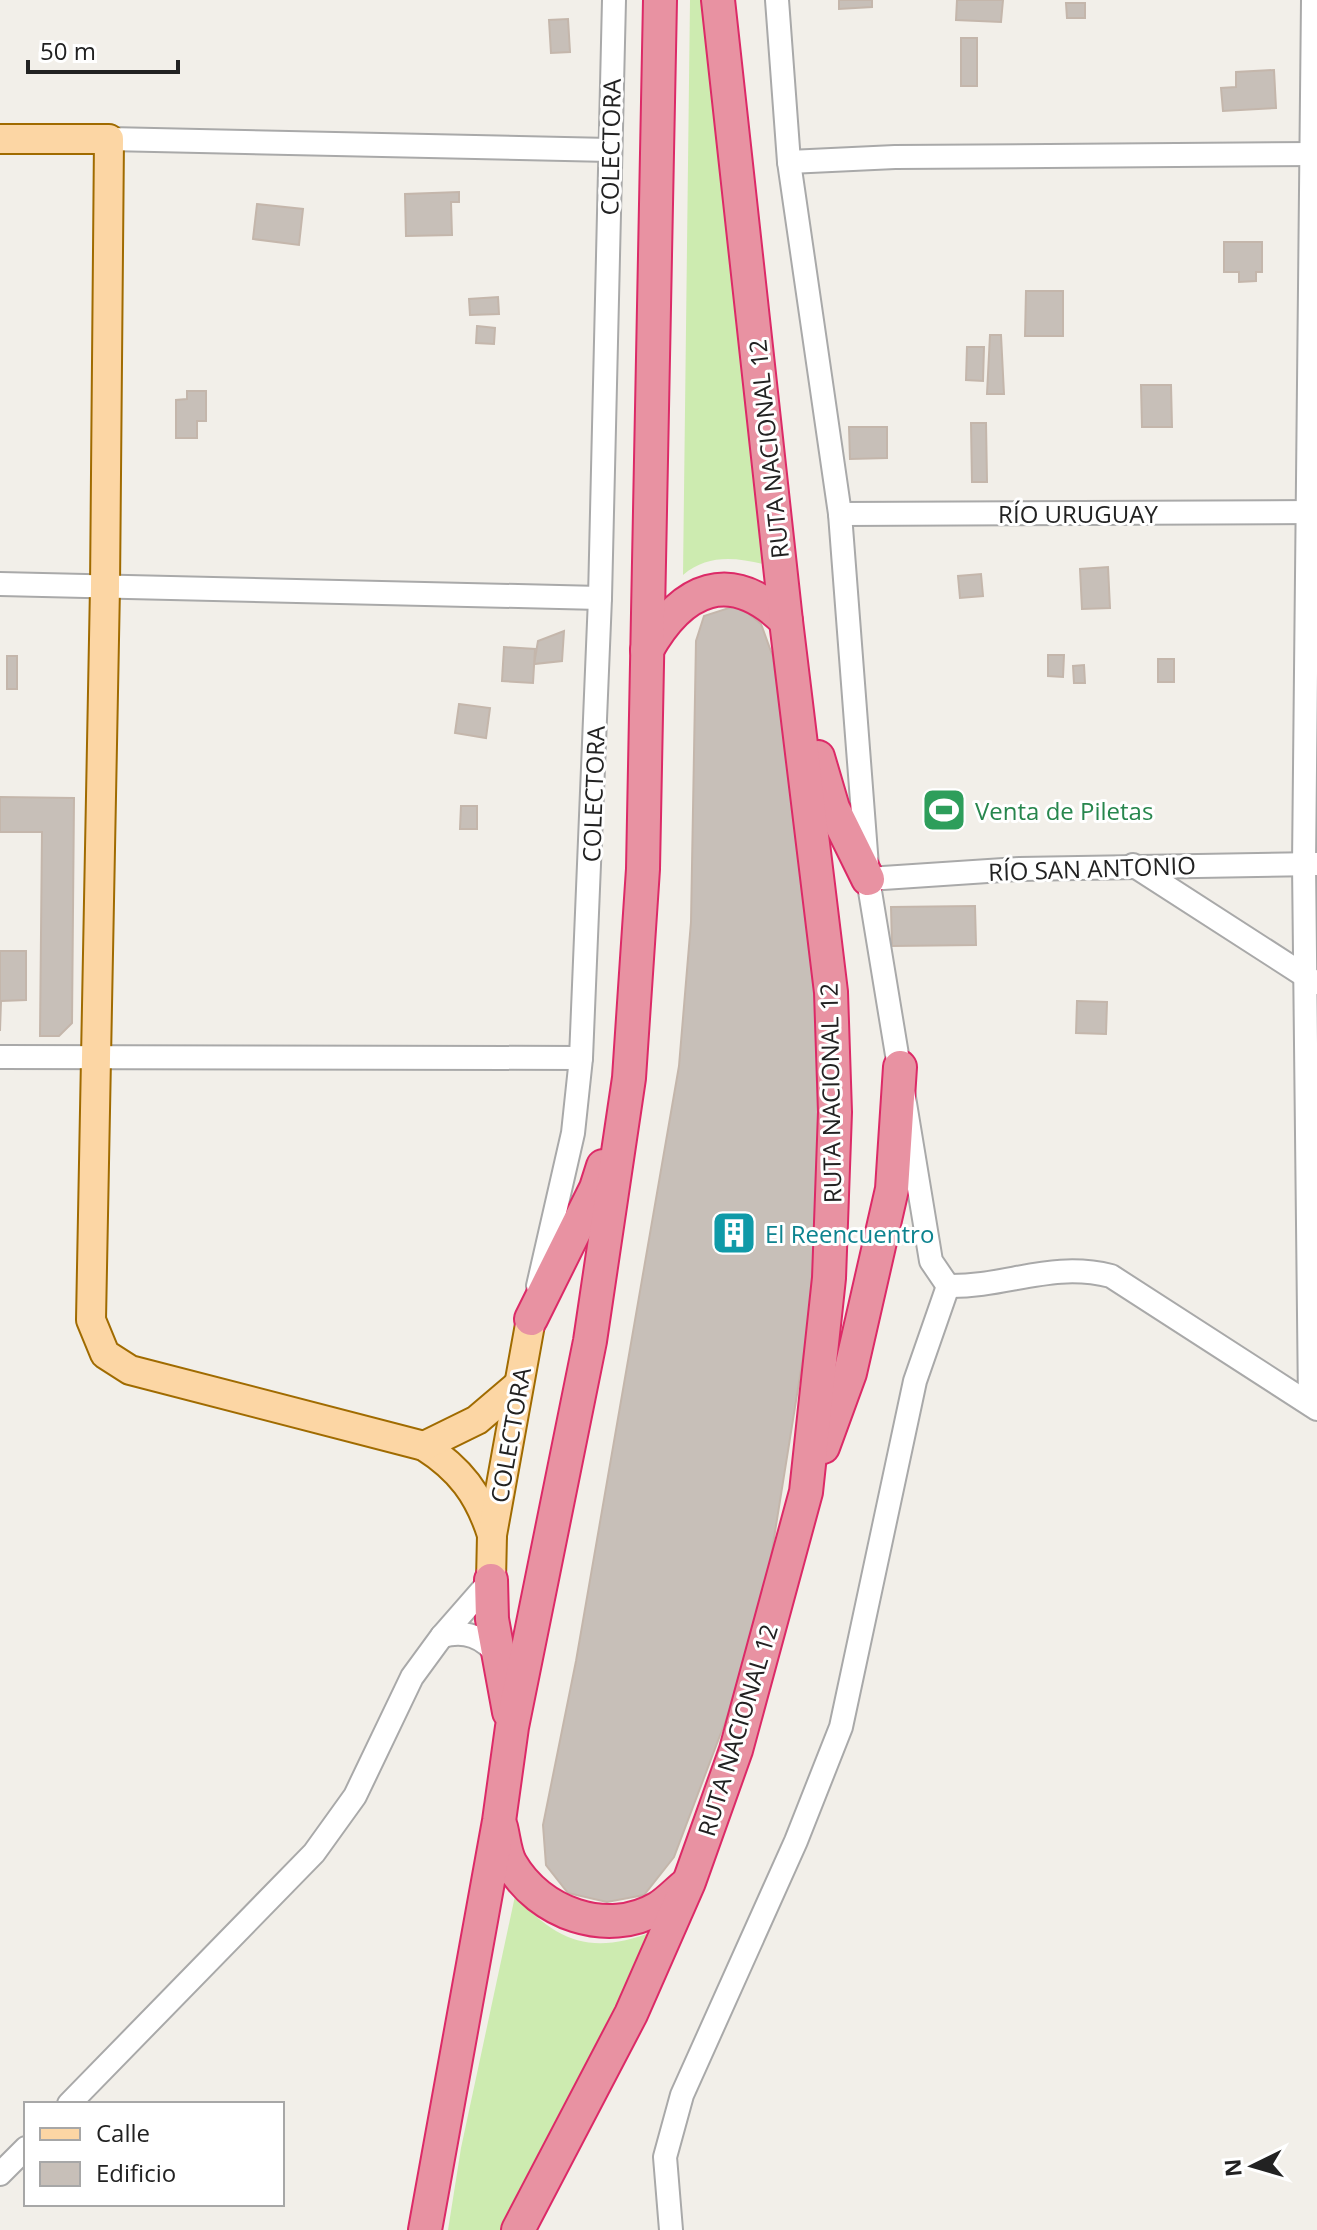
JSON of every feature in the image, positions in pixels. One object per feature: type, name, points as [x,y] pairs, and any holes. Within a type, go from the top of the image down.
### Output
[{"type":"highway","points":[[425,2230],[499,1821],[512,1727],[590,1341],[629,1078],[643,869],[660,0]]},
{"type":"highway","name":"RUTA NACIONAL 12","points":[[518,2230],[631,2014],[689,1882],[736,1750],[806,1492],[829,1278],[835,1112],[831,992],[786,621],[718,0]]},
{"type":"highway","points":[[647,650],[676,608],[697,595],[721,590],[746,593],[768,603],[786,621]]},
{"type":"highway","points":[[792,667],[833,808],[868,879]]},
{"type":"highway","points":[[806,1492],[850,1373],[892,1189],[900,1067]]},
{"type":"highway","points":[[531,1319],[596,1188],[629,1078]]},
{"type":"highway","points":[[491,1580],[498,1656],[512,1727]]},
{"type":"highway","points":[[499,1821],[510,1862],[536,1896],[574,1917],[616,1921],[643,1913],[656,1909],[689,1882]]},
{"type":"main road","points":[[0,139],[109,139],[98,1059],[91,1320],[105,1354],[130,1370],[424,1446],[448,1462],[468,1482],[483,1507],[492,1535]]},
{"type":"main road","name":"COLECTORA","points":[[491,1580],[492,1535],[531,1319]]},
{"type":"main road","points":[[424,1446],[477,1420],[517,1386]]},
{"type":"street","name":"COLECTORA","points":[[531,1319],[573,1133],[581,1058],[600,598],[614,0]]},
{"type":"street","points":[[777,0],[789,162],[840,514],[868,879],[931,1261],[948,1286]]},
{"type":"street","points":[[1313,0],[1311,980],[1314,1406]]},
{"type":"street","points":[[109,139],[610,150]]},
{"type":"street","points":[[789,162],[895,157],[1314,154]]},
{"type":"street","name":"RÍO URUGUAY","points":[[840,514],[1312,512]]},
{"type":"street","points":[[0,584],[600,598]]},
{"type":"street","name":"RÍO SAN ANTONIO","points":[[868,879],[1133,865],[1311,864]]},
{"type":"street","points":[[1133,865],[1311,980]]},
{"type":"street","points":[[0,1057],[581,1058]]},
{"type":"street","points":[[948,1286],[984,1287],[1045,1270],[1082,1269],[1111,1276],[1314,1406]]},
{"type":"street","points":[[671,2230],[665,2157],[682,2095],[796,1841],[841,1727],[915,1381],[948,1286]]},
{"type":"street","points":[[71,2102],[314,1853],[355,1796],[412,1677],[442,1636],[491,1580]]},
{"type":"street","points":[[442,1636],[467,1634],[490,1646],[498,1656]]},
{"type":"street","points":[[0,2174],[24,2150]]},
{"type":"green space","points":[[690,0],[709,0],[760,460],[763,564],[721,559],[701,564],[683,575]]},
{"type":"green space","points":[[515,1896],[546,1924],[577,1940],[612,1943],[654,1931],[507,2230],[448,2230],[461,2148]]},
{"type":"building","points":[[839,0],[872,0],[872,7],[839,9]]},
{"type":"building","points":[[957,0],[1003,0],[1001,22],[956,20]]},
{"type":"building","points":[[1066,3],[1085,3],[1085,18],[1067,18]]},
{"type":"building","points":[[568,19],[570,52],[551,53],[549,20]]},
{"type":"building","points":[[961,38],[977,38],[977,86],[961,86]]},
{"type":"building","points":[[1274,70],[1276,108],[1223,111],[1221,88],[1236,87],[1236,72]]},
{"type":"building","points":[[459,192],[459,202],[451,202],[452,235],[406,236],[405,194]]},
{"type":"building","points":[[257,204],[303,209],[299,245],[253,239]]},
{"type":"building","points":[[1224,242],[1262,242],[1262,272],[1256,272],[1256,281],[1239,282],[1239,272],[1224,272]]},
{"type":"building","points":[[1026,291],[1063,291],[1063,336],[1025,336]]},
{"type":"building","points":[[498,297],[499,314],[470,315],[469,299]]},
{"type":"building","points":[[477,326],[495,328],[494,344],[476,343]]},
{"type":"building","points":[[990,335],[1001,335],[1004,394],[987,394]]},
{"type":"building","points":[[967,347],[984,347],[983,381],[966,380]]},
{"type":"building","points":[[1141,385],[1171,385],[1172,427],[1142,427]]},
{"type":"building","points":[[187,391],[206,391],[206,421],[197,421],[197,438],[176,438],[176,400],[187,399]]},
{"type":"building","points":[[971,423],[986,423],[987,482],[972,482]]},
{"type":"building","points":[[849,427],[887,427],[887,458],[850,459]]},
{"type":"building","points":[[1108,567],[1110,608],[1082,609],[1080,569]]},
{"type":"building","points":[[981,574],[983,596],[960,598],[958,576]]},
{"type":"building","name":"El Reencuentro","points":[[738,605],[761,624],[773,657],[820,1014],[820,1171],[813,1295],[770,1563],[730,1709],[674,1857],[644,1895],[607,1902],[568,1893],[546,1865],[543,1825],[576,1661],[679,1066],[691,922],[696,641],[704,616]]},
{"type":"building","points":[[564,631],[562,661],[534,664],[538,641]]},
{"type":"building","points":[[504,647],[535,649],[533,683],[502,681]]},
{"type":"building","points":[[1048,655],[1064,655],[1063,677],[1048,676]]},
{"type":"building","points":[[7,656],[17,656],[17,689],[7,689]]},
{"type":"building","points":[[1158,659],[1174,659],[1174,682],[1158,682]]},
{"type":"building","points":[[1084,665],[1085,683],[1074,683],[1073,666]]},
{"type":"building","points":[[459,704],[490,708],[486,738],[455,733]]},
{"type":"building","points":[[0,797],[74,798],[72,1023],[59,1036],[40,1036],[42,832],[0,832]]},
{"type":"building","points":[[461,806],[477,806],[477,829],[460,829]]},
{"type":"building","points":[[975,906],[976,945],[892,946],[891,907]]},
{"type":"building","points":[[0,951],[26,951],[26,1000],[1,1001],[0,1031]]},
{"type":"building","points":[[1077,1001],[1107,1002],[1106,1034],[1076,1033]]},
{"type":"place","name":"Venta de Piletas","points":[[944,810]]},
{"type":"place","name":"El Reencuentro","points":[[734,1233]]}]
